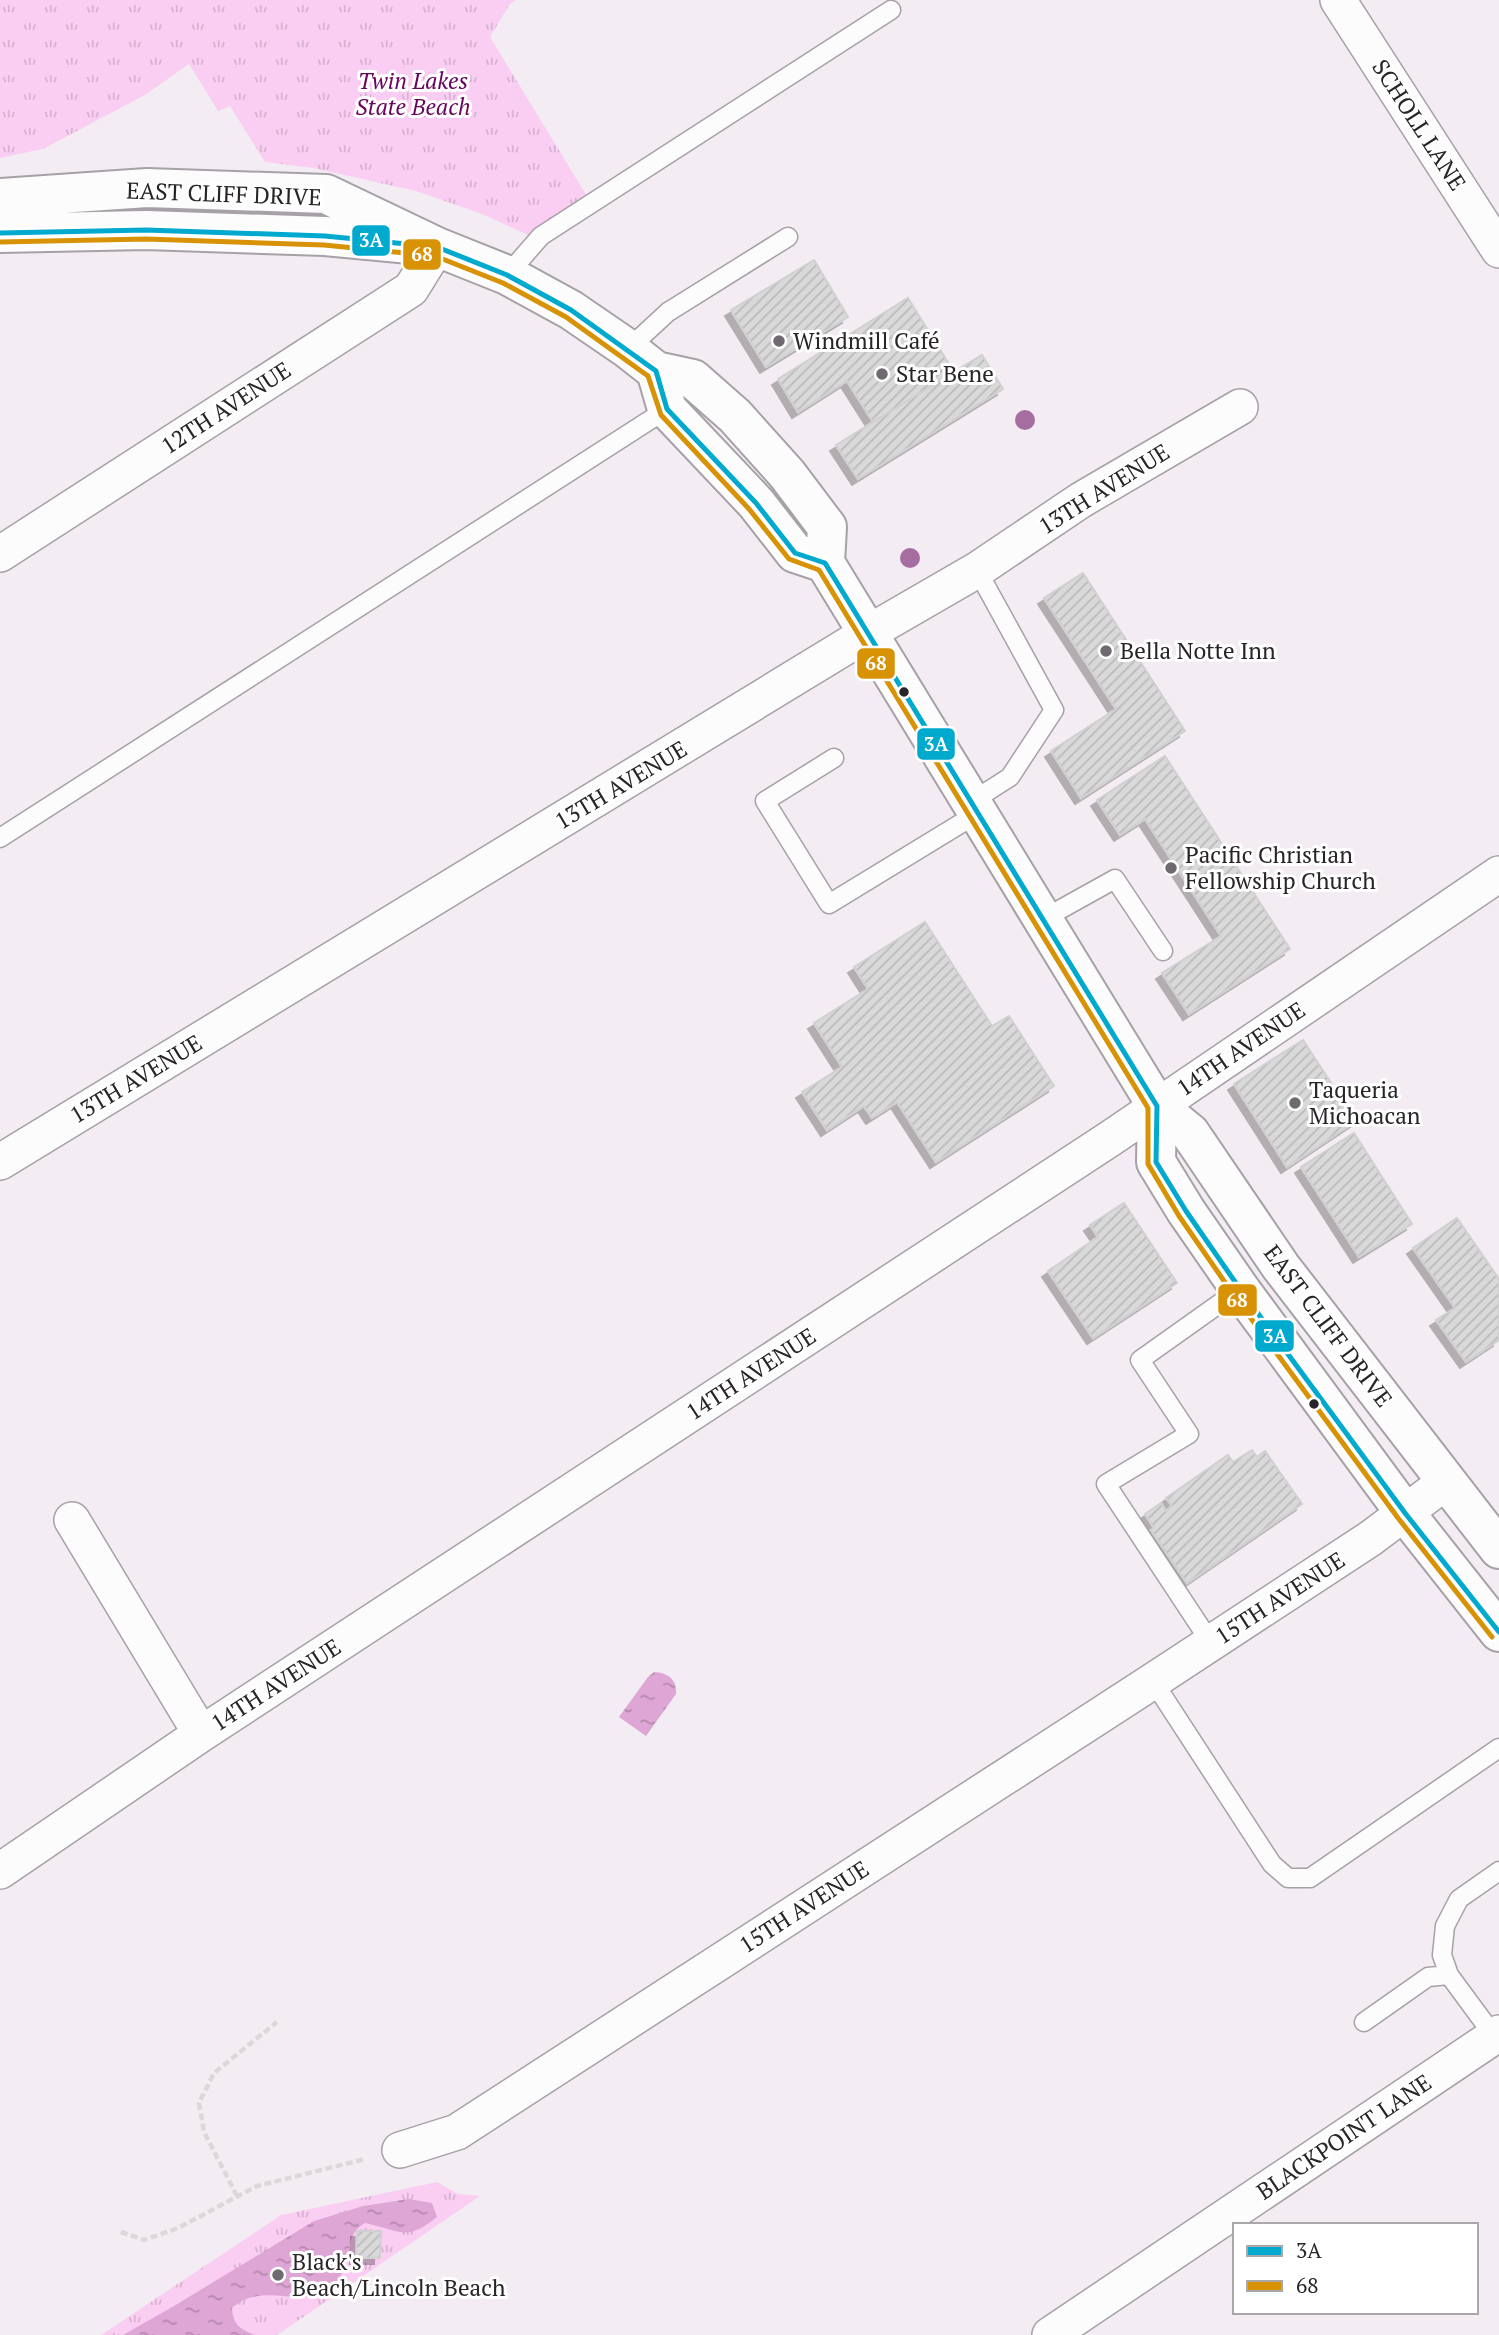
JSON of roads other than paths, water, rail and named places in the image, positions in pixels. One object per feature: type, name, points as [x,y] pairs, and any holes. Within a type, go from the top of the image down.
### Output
[{"type":"main road","name":"EAST CLIFF DRIVE","points":[[0,198],[147,188],[326,194],[437,247],[507,275],[570,310],[642,360],[693,379],[735,416],[787,474],[827,527],[825,563],[1157,1106],[1190,1133],[1281,1267],[1499,1549]]},
{"type":"main road","name":"EAST CLIFF DRIVE","points":[[0,233],[146,230],[325,236],[437,247]]},
{"type":"main road","points":[[642,360],[667,410],[756,503],[795,553],[825,563]]},
{"type":"main road","name":"EAST CLIFF DRIVE","points":[[1157,1106],[1156,1162],[1186,1210],[1240,1289],[1405,1513],[1499,1632]]},
{"type":"street","name":"SCHOLL LANE","points":[[1338,0],[1499,250]]},
{"type":"street","name":"12TH AVENUE","points":[[0,554],[411,289],[437,247]]},
{"type":"street","name":"13TH AVENUE","points":[[0,1162],[977,570],[1081,500],[1240,407]]},
{"type":"street","name":"14TH AVENUE","points":[[0,1871],[201,1734],[1111,1138],[1499,874]]},
{"type":"street","name":"15TH AVENUE","points":[[400,2150],[457,2132],[1211,1643],[1405,1513],[1447,1481]]},
{"type":"street","points":[[72,1520],[201,1734]]},
{"type":"street","name":"BLACKPOINT LANE","points":[[1050,2335],[1497,2034]]},
{"type":"lane","points":[[507,275],[541,236],[891,10]]},
{"type":"lane","points":[[642,360],[668,312],[788,237]]},
{"type":"lane","points":[[0,838],[667,410]]},
{"type":"lane","points":[[834,758],[765,801],[829,904],[975,808],[1010,777],[1054,710],[977,570]]},
{"type":"lane","points":[[1043,919],[1115,879],[1163,951]]},
{"type":"lane","points":[[1211,1643],[1106,1484],[1189,1434],[1140,1360],[1240,1289]]},
{"type":"lane","points":[[1153,1681],[1272,1864],[1288,1878],[1310,1878],[1499,1748]]},
{"type":"lane","points":[[1497,2034],[1449,1975],[1442,1955],[1445,1926],[1459,1899],[1499,1871]]},
{"type":"lane","points":[[1364,2022],[1428,1977],[1449,1975]]},
{"type":"water","points":[[654,1672],[671,1678],[676,1694],[646,1736],[619,1717]]},
{"type":"water","points":[[409,2199],[432,2203],[437,2217],[418,2230],[410,2232],[365,2223],[352,2237],[342,2274],[326,2291],[304,2297],[256,2296],[232,2308],[238,2326],[255,2335],[123,2335],[314,2221],[363,2206]]},
{"type":"place","name":"Windmill Café","points":[[779,341]]},
{"type":"place","name":"Star Bene","points":[[882,374]]},
{"type":"place","name":"Bella Notte Inn","points":[[1106,651]]},
{"type":"place","name":"Pacific Christian Fellowship Church","points":[[1171,868]]},
{"type":"place","name":"Taqueria Michoacan","points":[[1295,1103]]},
{"type":"place","name":"Black's Beach/Lincoln Beach","points":[[278,2275]]},
{"type":"park label","name":"Twin Lakes State Beach","points":[[413,94]]}]
